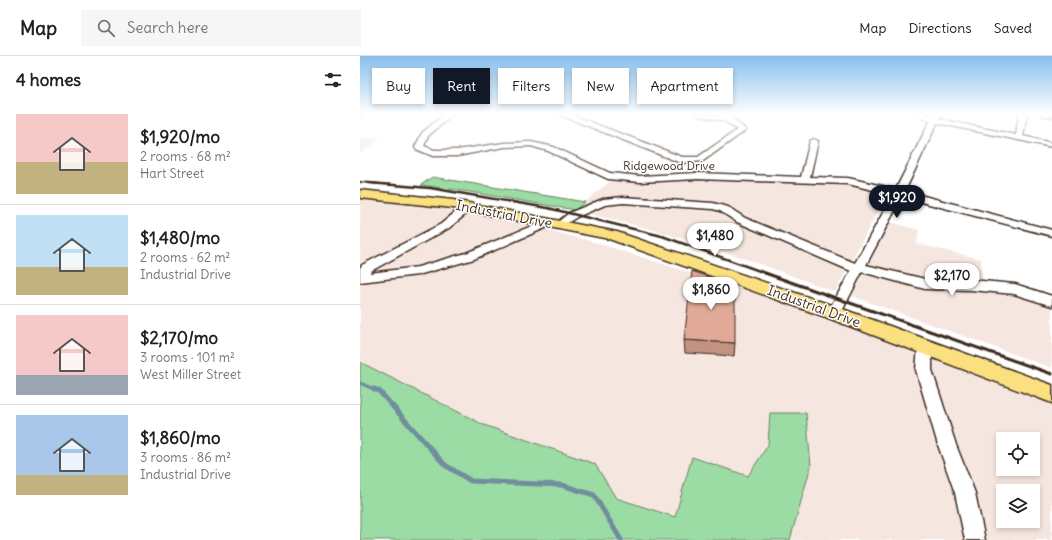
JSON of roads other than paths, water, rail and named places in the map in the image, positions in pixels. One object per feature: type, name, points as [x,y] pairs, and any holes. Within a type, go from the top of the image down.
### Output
[{"type":"main road","name":"Industrial Drive","points":[[360,194],[468,207],[612,236],[834,313],[1052,394]]},
{"type":"street","name":"Ridgewood Drive","points":[[424,137],[419,147],[433,153],[457,153],[504,145],[530,144],[551,149],[608,176],[640,179],[697,176],[848,181],[1052,233]]},
{"type":"street","points":[[622,137],[681,160],[700,159],[732,137]]},
{"type":"street","points":[[834,313],[899,193],[926,137]]},
{"type":"street","points":[[1013,137],[1052,145]]},
{"type":"street","points":[[805,180],[814,141]]},
{"type":"street","points":[[468,207],[445,226],[366,268],[362,278],[418,271],[470,256],[609,201],[660,202],[713,206],[724,210],[741,220],[858,268],[905,280],[925,284],[971,285],[1015,289],[1052,301]]},
{"type":"street","points":[[925,347],[924,370],[947,445],[966,493],[975,540]]},
{"type":"waterway","points":[[360,383],[376,390]]},
{"type":"waterway","points":[[374,389],[379,391],[445,465],[471,481],[562,485],[594,495],[621,540]]},
{"type":"railway","points":[[360,182],[380,184]]},
{"type":"railway","points":[[369,183],[380,184]]},
{"type":"railway","points":[[380,184],[430,188],[548,208],[662,236],[768,274]]},
{"type":"railway","points":[[765,273],[1052,374]]}]
